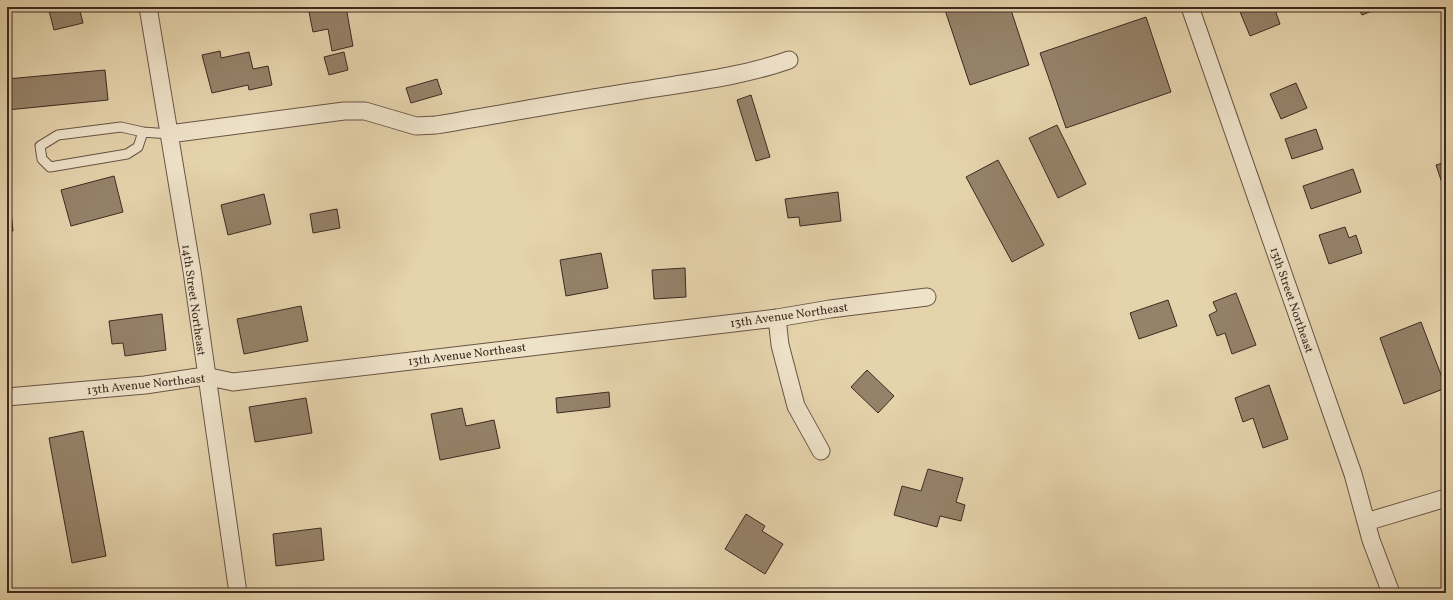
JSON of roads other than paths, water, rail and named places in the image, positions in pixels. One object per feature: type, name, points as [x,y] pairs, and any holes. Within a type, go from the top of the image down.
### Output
[{"type":"street","name":"14th Street Northeast","points":[[148,7],[192,271],[205,376],[238,593]]},
{"type":"street","name":"13th Street Northeast","points":[[1190,7],[1353,474],[1366,522],[1391,593]]},
{"type":"street","points":[[169,134],[344,111],[365,112],[416,126],[436,125],[716,79],[760,70],[789,60]]},
{"type":"street","name":"13th Avenue Northeast","points":[[7,397],[145,385],[205,376],[233,382],[777,318],[830,309],[927,297]]},
{"type":"street","points":[[777,318],[780,345],[796,406],[821,451]]},
{"type":"street","points":[[1366,522],[1446,498]]},
{"type":"lane","points":[[143,132],[138,147],[127,154],[50,167],[42,159],[40,146],[58,135],[121,127],[143,132],[169,134]]}]
